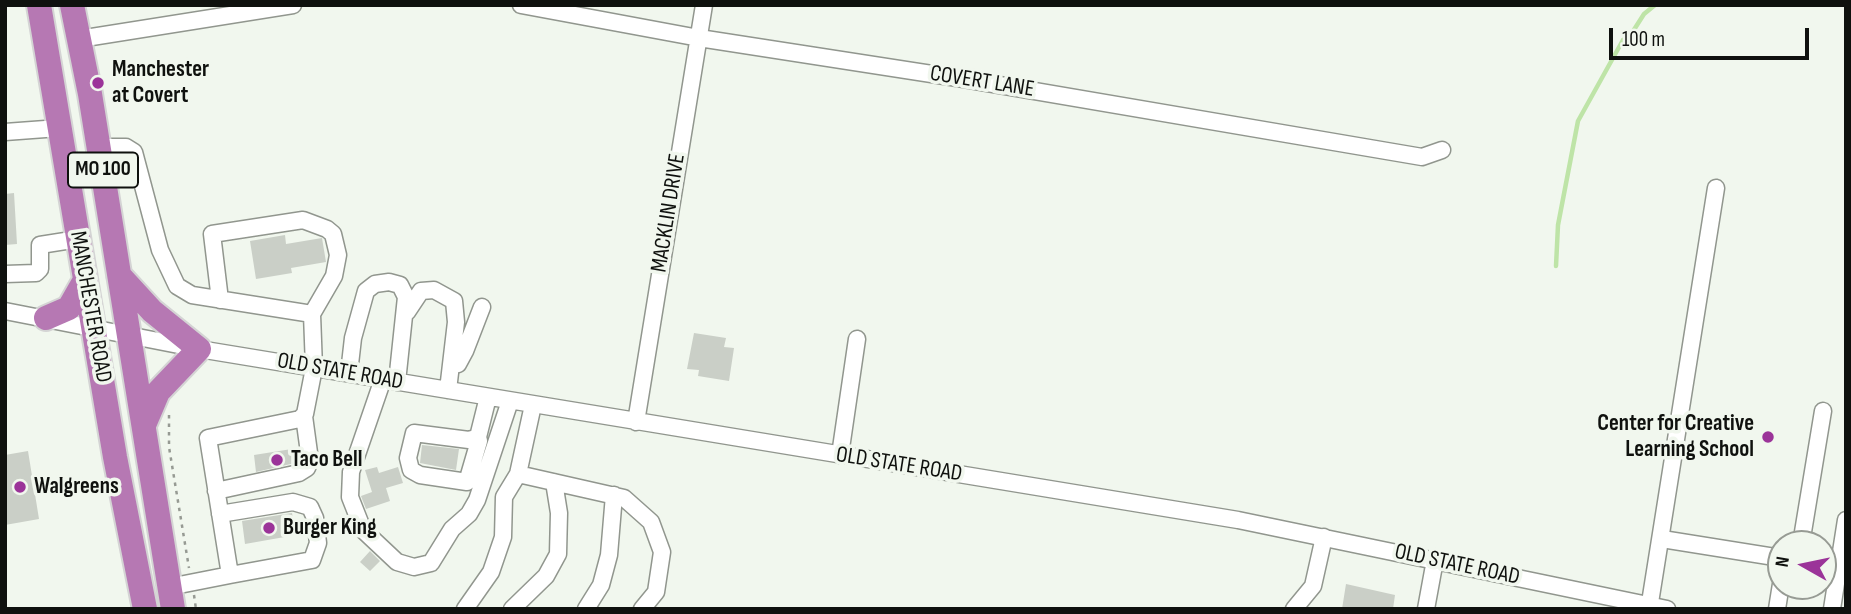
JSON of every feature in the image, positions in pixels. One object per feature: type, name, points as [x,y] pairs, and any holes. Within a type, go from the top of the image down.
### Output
[{"type":"highway","name":"MANCHESTER ROAD","points":[[39,5],[85,280],[145,609]]},
{"type":"highway","name":"MANCHESTER ROAD","points":[[72,5],[99,147],[171,598]]},
{"type":"highway","points":[[119,275],[152,311],[199,349],[158,392],[143,429]]},
{"type":"highway","points":[[46,318],[69,308],[85,280]]},
{"type":"street","points":[[79,38],[293,5]]},
{"type":"street","name":"COVERT LANE","points":[[521,5],[699,38],[964,79],[1422,157],[1442,150]]},
{"type":"street","name":"MACKLIN DRIVE","points":[[636,422],[704,5]]},
{"type":"street","points":[[5,132],[59,128]]},
{"type":"street","points":[[99,147],[126,147],[134,152],[160,250],[177,286],[192,295],[312,314]]},
{"type":"street","points":[[1650,607],[1716,188]]},
{"type":"street","points":[[216,491],[299,473],[307,468],[310,460],[304,416],[314,368],[312,314],[330,285],[338,255],[333,234],[303,220],[212,234],[220,300]]},
{"type":"street","points":[[5,274],[36,273],[40,269],[40,245],[78,239]]},
{"type":"street","points":[[349,373],[355,328],[366,290],[382,282],[400,285],[406,297],[404,318],[390,380],[351,472],[350,497],[363,530],[397,562],[414,567],[431,563],[452,529],[469,513],[477,500],[510,401]]},
{"type":"street","points":[[404,318],[411,301],[421,291],[434,290],[449,296],[457,309],[448,390]]},
{"type":"street","points":[[451,365],[458,364],[482,307]]},
{"type":"street","name":"OLD STATE ROAD","points":[[5,311],[199,349],[1227,518],[1667,609]]},
{"type":"street","points":[[839,455],[857,339]]},
{"type":"street","points":[[478,437],[469,440],[414,433],[408,458],[411,470],[420,475],[467,481],[479,441],[488,397]]},
{"type":"street","points":[[465,609],[491,572],[503,537],[504,498],[518,474],[533,405]]},
{"type":"street","points":[[1803,530],[1823,411]]},
{"type":"street","points":[[230,575],[208,438],[304,416]]},
{"type":"street","points":[[518,474],[624,498],[651,522],[662,552],[656,592],[642,609]]},
{"type":"street","points":[[512,609],[546,576],[558,554],[559,513],[554,482]]},
{"type":"street","points":[[586,609],[601,585],[609,555],[614,495]]},
{"type":"street","points":[[171,598],[230,575],[312,560],[318,543],[315,518],[310,507],[293,502],[220,514]]},
{"type":"street","points":[[1832,609],[1846,520]]},
{"type":"street","points":[[1294,609],[1313,586],[1324,537]]},
{"type":"street","points":[[1662,539],[1767,556]]},
{"type":"street","points":[[1426,609],[1435,560]]},
{"type":"path","points":[[172,405],[169,447],[188,560]]},
{"type":"path","points":[[194,594],[196,609]]},
{"type":"building","points":[[14,193],[17,244],[5,245],[5,194]]},
{"type":"building","points":[[285,235],[286,244],[322,238],[326,262],[291,268],[292,273],[256,279],[250,241]]},
{"type":"building","points":[[694,333],[726,338],[724,347],[734,348],[729,381],[698,376],[699,370],[687,369]]},
{"type":"building","points":[[422,445],[459,449],[456,470],[420,463]]},
{"type":"building","name":"Taco Bell","points":[[298,448],[299,459],[295,463],[256,472],[254,455]]},
{"type":"building","name":"Walgreens","points":[[28,451],[39,519],[5,525],[5,455]]},
{"type":"building","points":[[377,467],[379,473],[398,467],[403,483],[386,488],[390,501],[366,509],[361,496],[372,492],[365,470]]},
{"type":"building","name":"Burger King","points":[[292,513],[296,535],[245,544],[242,521]]},
{"type":"building","points":[[370,551],[380,561],[370,571],[360,562]]},
{"type":"building","points":[[1346,584],[1395,595],[1393,609],[1342,609]]},
{"type":"waterway","points":[[1556,266],[1558,225],[1578,121],[1623,40],[1630,36],[1644,14],[1655,5]]},
{"type":"place","name":"Manchester at Covert","points":[[98,83]]},
{"type":"place","name":"Center for Creative Learning School","points":[[1768,437]]},
{"type":"place","name":"Taco Bell","points":[[277,460]]},
{"type":"place","name":"Walgreens","points":[[20,487]]},
{"type":"place","name":"Burger King","points":[[269,528]]}]
